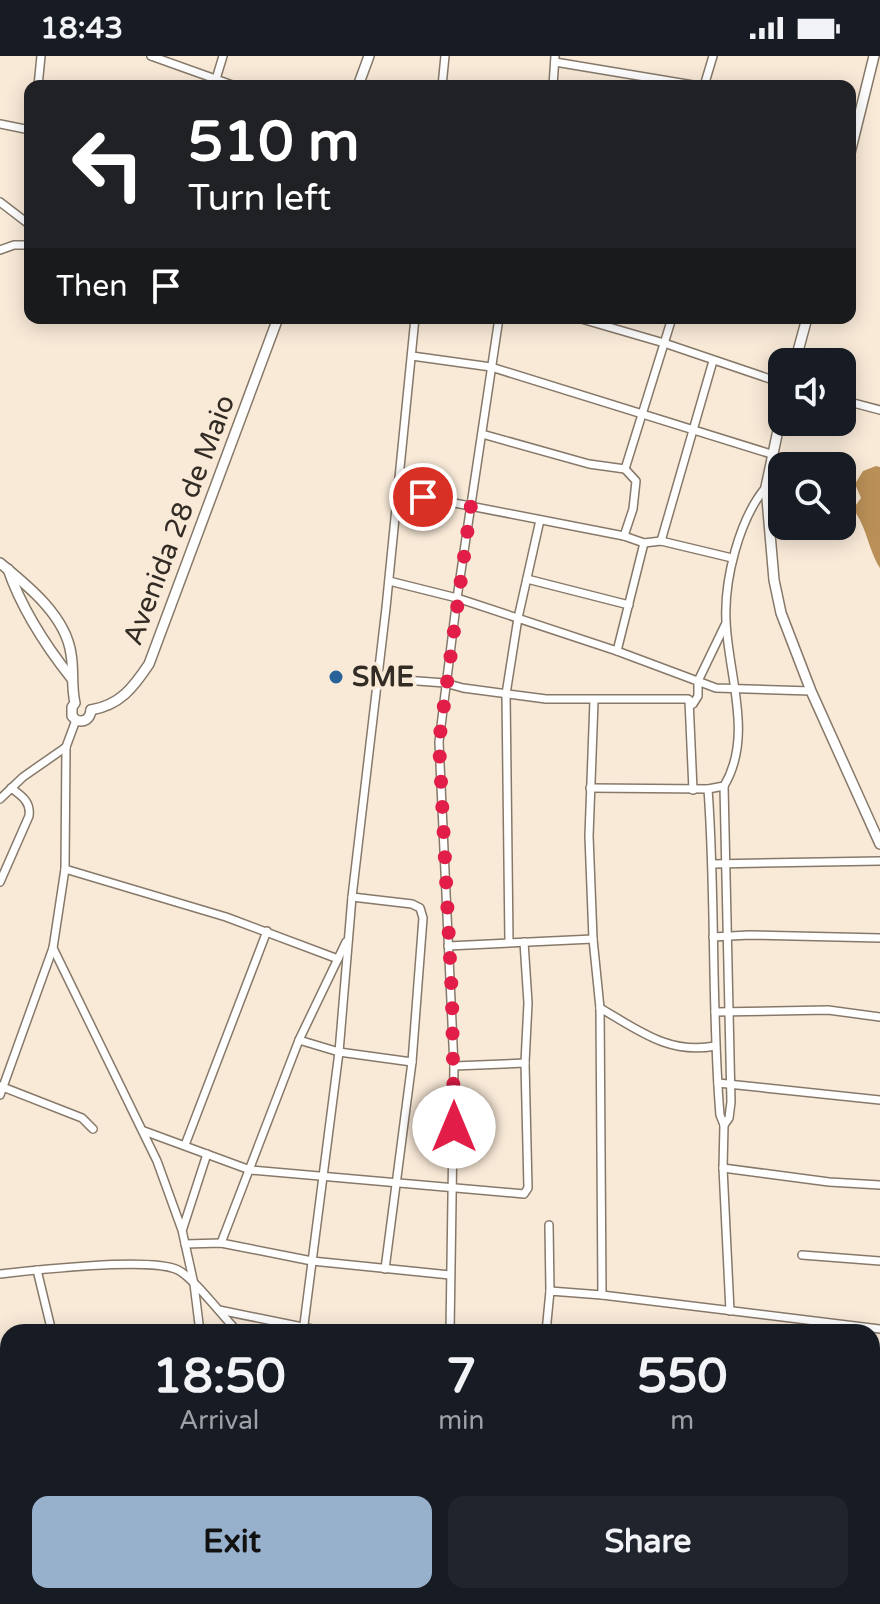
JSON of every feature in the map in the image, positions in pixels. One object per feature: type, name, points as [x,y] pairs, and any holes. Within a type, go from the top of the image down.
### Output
[{"type":"street","points":[[39,80],[41,56]]},
{"type":"street","points":[[151,56],[216,79],[223,56]]},
{"type":"street","points":[[360,80],[369,56]]},
{"type":"street","points":[[443,80],[445,56]]},
{"type":"street","points":[[704,80],[713,56]]},
{"type":"street","points":[[856,129],[874,56]]},
{"type":"street","points":[[553,80],[555,59],[669,80]]},
{"type":"street","points":[[0,124],[24,129]]},
{"type":"street","points":[[0,202],[24,220]]},
{"type":"street","points":[[0,250],[24,245]]},
{"type":"street","name":"Avenida 28 de Maio","points":[[91,710],[103,708],[124,697],[149,664],[276,324]]},
{"type":"street","points":[[304,1324],[339,1052],[352,897],[389,581],[415,324]]},
{"type":"street","points":[[450,1324],[454,1066],[439,742],[498,324]]},
{"type":"street","points":[[599,324],[768,379]]},
{"type":"street","points":[[625,469],[670,324]]},
{"type":"street","points":[[799,348],[805,324]]},
{"type":"street","points":[[412,356],[491,367],[768,453]]},
{"type":"street","points":[[661,541],[713,361]]},
{"type":"street","points":[[856,404],[880,410]]},
{"type":"street","points":[[482,434],[589,464],[625,469],[636,481],[633,509],[624,536]]},
{"type":"street","points":[[768,474],[766,487],[774,580],[781,613],[811,691],[880,844]]},
{"type":"street","points":[[724,1125],[729,1118],[731,1083],[724,786],[735,762],[737,741],[736,687],[726,623],[732,558],[754,505],[766,487]]},
{"type":"street","points":[[398,492],[624,536],[644,543],[661,541],[732,558]]},
{"type":"street","points":[[509,942],[506,694],[518,618],[540,520]]},
{"type":"street","points":[[617,651],[644,543]]},
{"type":"street","points":[[4,566],[28,584],[66,636],[71,652],[75,703],[71,712],[76,720]]},
{"type":"street","points":[[4,566],[43,640],[72,679]]},
{"type":"street","points":[[527,579],[629,605]]},
{"type":"street","points":[[389,581],[457,598],[617,651],[716,688],[811,691]]},
{"type":"street","points":[[377,678],[445,683],[506,694],[594,701],[688,699],[693,704],[698,681],[726,623]]},
{"type":"street","points":[[688,699],[693,790]]},
{"type":"street","points":[[75,703],[83,701],[91,710],[88,718],[76,720]]},
{"type":"street","points":[[594,701],[589,836],[593,939],[600,1008],[602,1295]]},
{"type":"street","points":[[76,720],[66,747],[65,869],[53,948],[1,1089],[82,1118],[93,1129]]},
{"type":"street","points":[[0,799],[66,747]]},
{"type":"street","points":[[590,788],[693,790],[724,786]]},
{"type":"street","points":[[0,882],[29,816],[30,807],[26,799],[11,788]]},
{"type":"street","points":[[708,789],[713,864],[715,1046],[720,1115],[724,1125],[730,1311]]},
{"type":"street","points":[[713,864],[880,861]]},
{"type":"street","points":[[65,869],[267,931],[338,959]]},
{"type":"street","points":[[352,897],[412,904],[422,913],[412,1062],[385,1269]]},
{"type":"street","points":[[185,1145],[267,931]]},
{"type":"street","points":[[713,937],[880,938]]},
{"type":"street","points":[[221,1243],[299,1040],[348,938]]},
{"type":"street","points":[[448,946],[593,939]]},
{"type":"street","points":[[144,1131],[250,1170],[519,1195],[527,1191],[525,1063],[528,1003],[524,942]]},
{"type":"street","points":[[53,948],[144,1131],[182,1230],[199,1324]]},
{"type":"street","points":[[600,1008],[666,1045],[685,1048],[715,1046]]},
{"type":"street","points":[[715,1012],[828,1010],[880,1017]]},
{"type":"street","points":[[299,1040],[339,1052],[412,1062]]},
{"type":"street","points":[[454,1066],[525,1063]]},
{"type":"street","points":[[718,1083],[880,1100]]},
{"type":"street","points":[[182,1230],[207,1154]]},
{"type":"street","points":[[723,1168],[829,1182],[880,1185]]},
{"type":"street","points":[[547,1324],[550,1291],[549,1225]]},
{"type":"street","points":[[185,1244],[221,1243],[312,1261],[450,1275]]},
{"type":"street","points":[[802,1255],[880,1261]]},
{"type":"street","points":[[0,1274],[148,1264],[177,1269],[230,1324]]},
{"type":"street","points":[[37,1270],[50,1324]]},
{"type":"street","points":[[550,1291],[838,1324]]},
{"type":"street","points":[[216,1310],[277,1324]]},
{"type":"shaded area","points":[[880,467],[880,568],[856,514],[856,505],[861,498],[856,482],[863,471]]},
{"type":"place","name":"SME","points":[[336,677]]},
{"type":"route","points":[[423,497],[471,505],[439,742],[452,998],[454,1127]]}]
